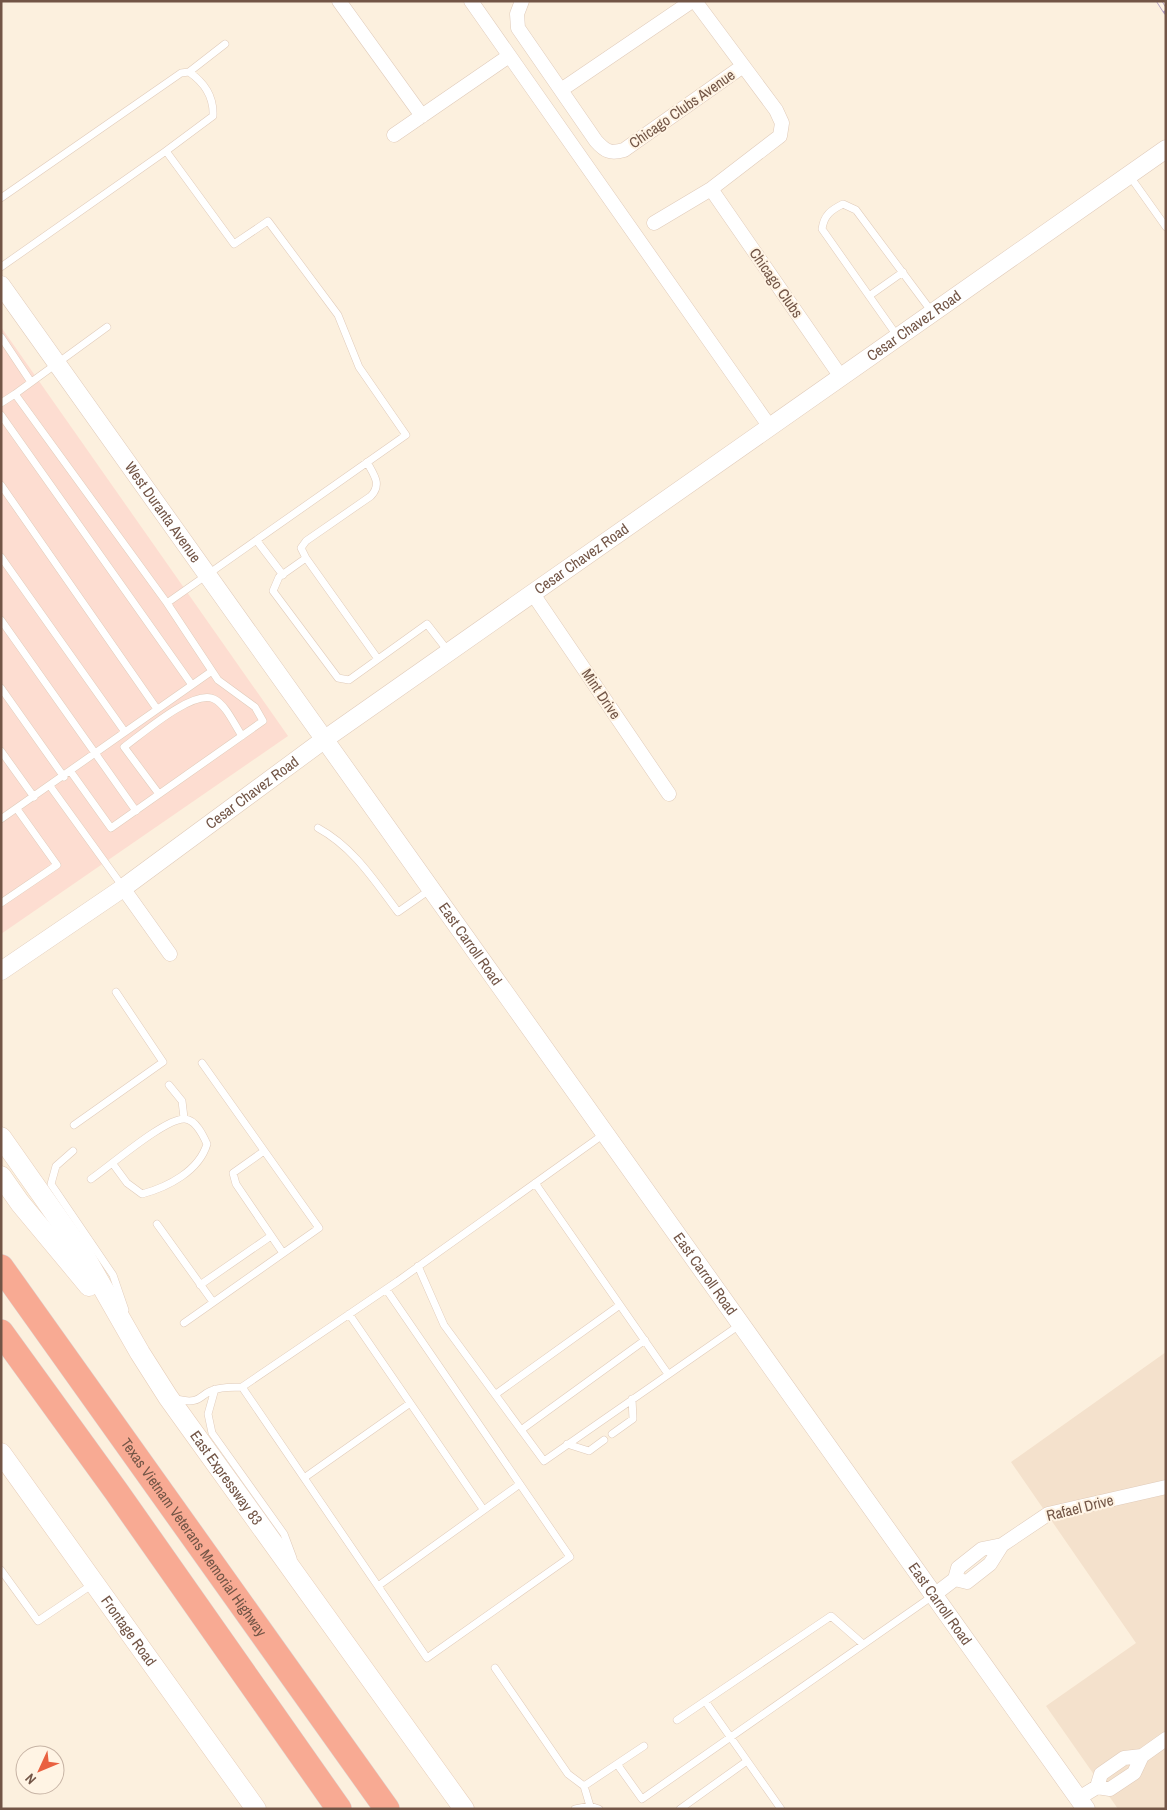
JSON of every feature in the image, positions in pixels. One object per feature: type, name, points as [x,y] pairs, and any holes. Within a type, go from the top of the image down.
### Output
[{"type":"highway","name":"Texas Vietnam Veterans Memorial Highway","points":[[1,1267],[387,1809]]},
{"type":"highway","points":[[1,1332],[339,1809]]},
{"type":"highway","points":[[218,1636],[322,1809]]},
{"type":"highway","points":[[317,1710],[402,1809]]},
{"type":"main road","name":"East Expressway 83","points":[[1,1137],[84,1255],[140,1353],[168,1397],[304,1589],[464,1809]]},
{"type":"main road","points":[[1,1176],[20,1203],[74,1265],[140,1353]]},
{"type":"main road","name":"Frontage Road","points":[[1,1453],[256,1809]]},
{"type":"street","points":[[340,1],[422,116]]},
{"type":"street","points":[[471,1],[770,427]]},
{"type":"street","name":"Chicago Clubs Avenue","points":[[522,1],[517,14],[518,28],[596,141],[606,151],[614,153],[624,150],[743,66]]},
{"type":"street","name":"Chicago Clubs Avenue","points":[[561,90],[694,1],[776,110],[782,123],[780,136],[710,189],[654,223]]},
{"type":"street","points":[[394,135],[509,56]]},
{"type":"street","name":"Cesar Chavez Road","points":[[1,971],[123,888],[325,739],[449,654],[1166,148]]},
{"type":"street","name":"Chicago Clubs","points":[[710,189],[841,377]]},
{"type":"street","name":"West Duranta Avenue","points":[[1,285],[325,739]]},
{"type":"street","name":"Mint Drive","points":[[533,594],[669,794]]},
{"type":"street","name":"East Carroll Road","points":[[325,739],[1083,1803]]},
{"type":"street","points":[[123,888],[170,954]]},
{"type":"street","name":"Rafael Drive","points":[[934,1594],[955,1579],[958,1568],[982,1549],[1002,1545],[1048,1514],[1164,1491]]},
{"type":"street","name":"Rafael Drive","points":[[955,1579],[967,1582],[990,1564],[1002,1545]]},
{"type":"street","points":[[966,1561],[976,1575]]},
{"type":"street","points":[[1097,1787],[1110,1789],[1121,1782],[1134,1772],[1142,1756],[1166,1739]]},
{"type":"street","points":[[1083,1803],[1097,1787],[1100,1774],[1124,1758],[1142,1756]]},
{"type":"street","points":[[1111,1767],[1121,1782]]},
{"type":"lane","points":[[1,198],[181,73],[189,72],[225,44]]},
{"type":"lane","points":[[1,267],[214,116],[214,104],[208,91],[189,72]]},
{"type":"lane","points":[[166,151],[234,244],[268,221],[338,314],[359,367],[406,435],[257,541],[167,602]]},
{"type":"lane","points":[[1129,174],[1166,227]]},
{"type":"lane","points":[[898,337],[822,229],[824,218],[834,208],[843,204],[856,210],[933,312]]},
{"type":"lane","points":[[869,296],[904,272]]},
{"type":"lane","points":[[1,403],[107,327]]},
{"type":"lane","points":[[1,337],[31,382]]},
{"type":"lane","points":[[15,394],[167,602],[218,680],[255,707],[263,721],[111,828],[71,772]]},
{"type":"lane","points":[[1,415],[192,685]]},
{"type":"lane","points":[[367,462],[377,480],[376,490],[371,496],[306,541],[301,548],[306,558],[378,659]]},
{"type":"lane","points":[[1,485],[157,709]]},
{"type":"lane","points":[[257,541],[283,575]]},
{"type":"lane","points":[[1,557],[125,732]]},
{"type":"lane","points":[[306,558],[279,578],[273,590],[338,678],[349,680],[427,624],[449,654]]},
{"type":"lane","points":[[1,620],[136,811]]},
{"type":"lane","points":[[1,819],[64,777],[117,737],[212,671]]},
{"type":"lane","points":[[1,688],[64,777]]},
{"type":"lane","points":[[124,746],[170,713],[198,697],[205,696],[218,702],[242,736]]},
{"type":"lane","points":[[117,737],[159,794]]},
{"type":"lane","points":[[1,751],[34,797]]},
{"type":"lane","points":[[50,786],[123,888]]},
{"type":"lane","points":[[1,903],[57,864],[17,809]]},
{"type":"lane","points":[[318,828],[331,835],[352,852],[398,912],[431,888]]},
{"type":"lane","points":[[74,1125],[163,1062],[116,992]]},
{"type":"lane","points":[[184,1323],[319,1228],[202,1063]]},
{"type":"lane","points":[[169,1085],[182,1101],[184,1118]]},
{"type":"lane","points":[[91,1179],[157,1131],[172,1122],[184,1118],[192,1121],[203,1134],[207,1144],[203,1157],[168,1185],[142,1194],[127,1184],[113,1164]]},
{"type":"lane","points":[[168,1397],[186,1402],[199,1400],[215,1389],[242,1387],[386,1289],[605,1133]]},
{"type":"lane","points":[[73,1151],[56,1166],[51,1184],[113,1275],[140,1353]]},
{"type":"lane","points":[[264,1151],[233,1173],[236,1184],[283,1253]]},
{"type":"lane","points":[[535,1183],[668,1374]]},
{"type":"lane","points":[[157,1224],[213,1302]]},
{"type":"lane","points":[[200,1284],[271,1236]]},
{"type":"lane","points":[[418,1266],[444,1325],[544,1461],[741,1324]]},
{"type":"lane","points":[[242,1387],[427,1658],[570,1557],[386,1289]]},
{"type":"lane","points":[[496,1394],[620,1305]]},
{"type":"lane","points":[[349,1314],[409,1404],[483,1509]]},
{"type":"lane","points":[[521,1430],[645,1340]]},
{"type":"lane","points":[[215,1389],[208,1414],[212,1433],[284,1534],[304,1589]]},
{"type":"lane","points":[[612,1434],[633,1419],[632,1399]]},
{"type":"lane","points":[[304,1478],[409,1404]]},
{"type":"lane","points":[[567,1444],[589,1451],[604,1440]]},
{"type":"lane","points":[[378,1586],[520,1484]]},
{"type":"lane","points":[[1,1570],[38,1622],[94,1583]]},
{"type":"lane","points":[[618,1764],[642,1799],[934,1594]]},
{"type":"lane","points":[[677,1720],[831,1616],[864,1644]]},
{"type":"lane","points":[[495,1668],[568,1774],[584,1786],[590,1806]]},
{"type":"lane","points":[[705,1701],[781,1809]]},
{"type":"lane","points":[[584,1786],[644,1746]]},
{"type":"lane","points":[[680,1809],[747,1761]]},
{"type":"lane","points":[[575,1809],[590,1806],[599,1809]]},
{"type":"shaded area","points":[[1,327],[288,736],[1,934]]},
{"type":"shaded area","points":[[1166,1352],[1166,1809],[1118,1809],[1046,1706],[1136,1643],[1011,1462]]},
{"type":"railway","points":[[1159,1],[1166,12]]}]
